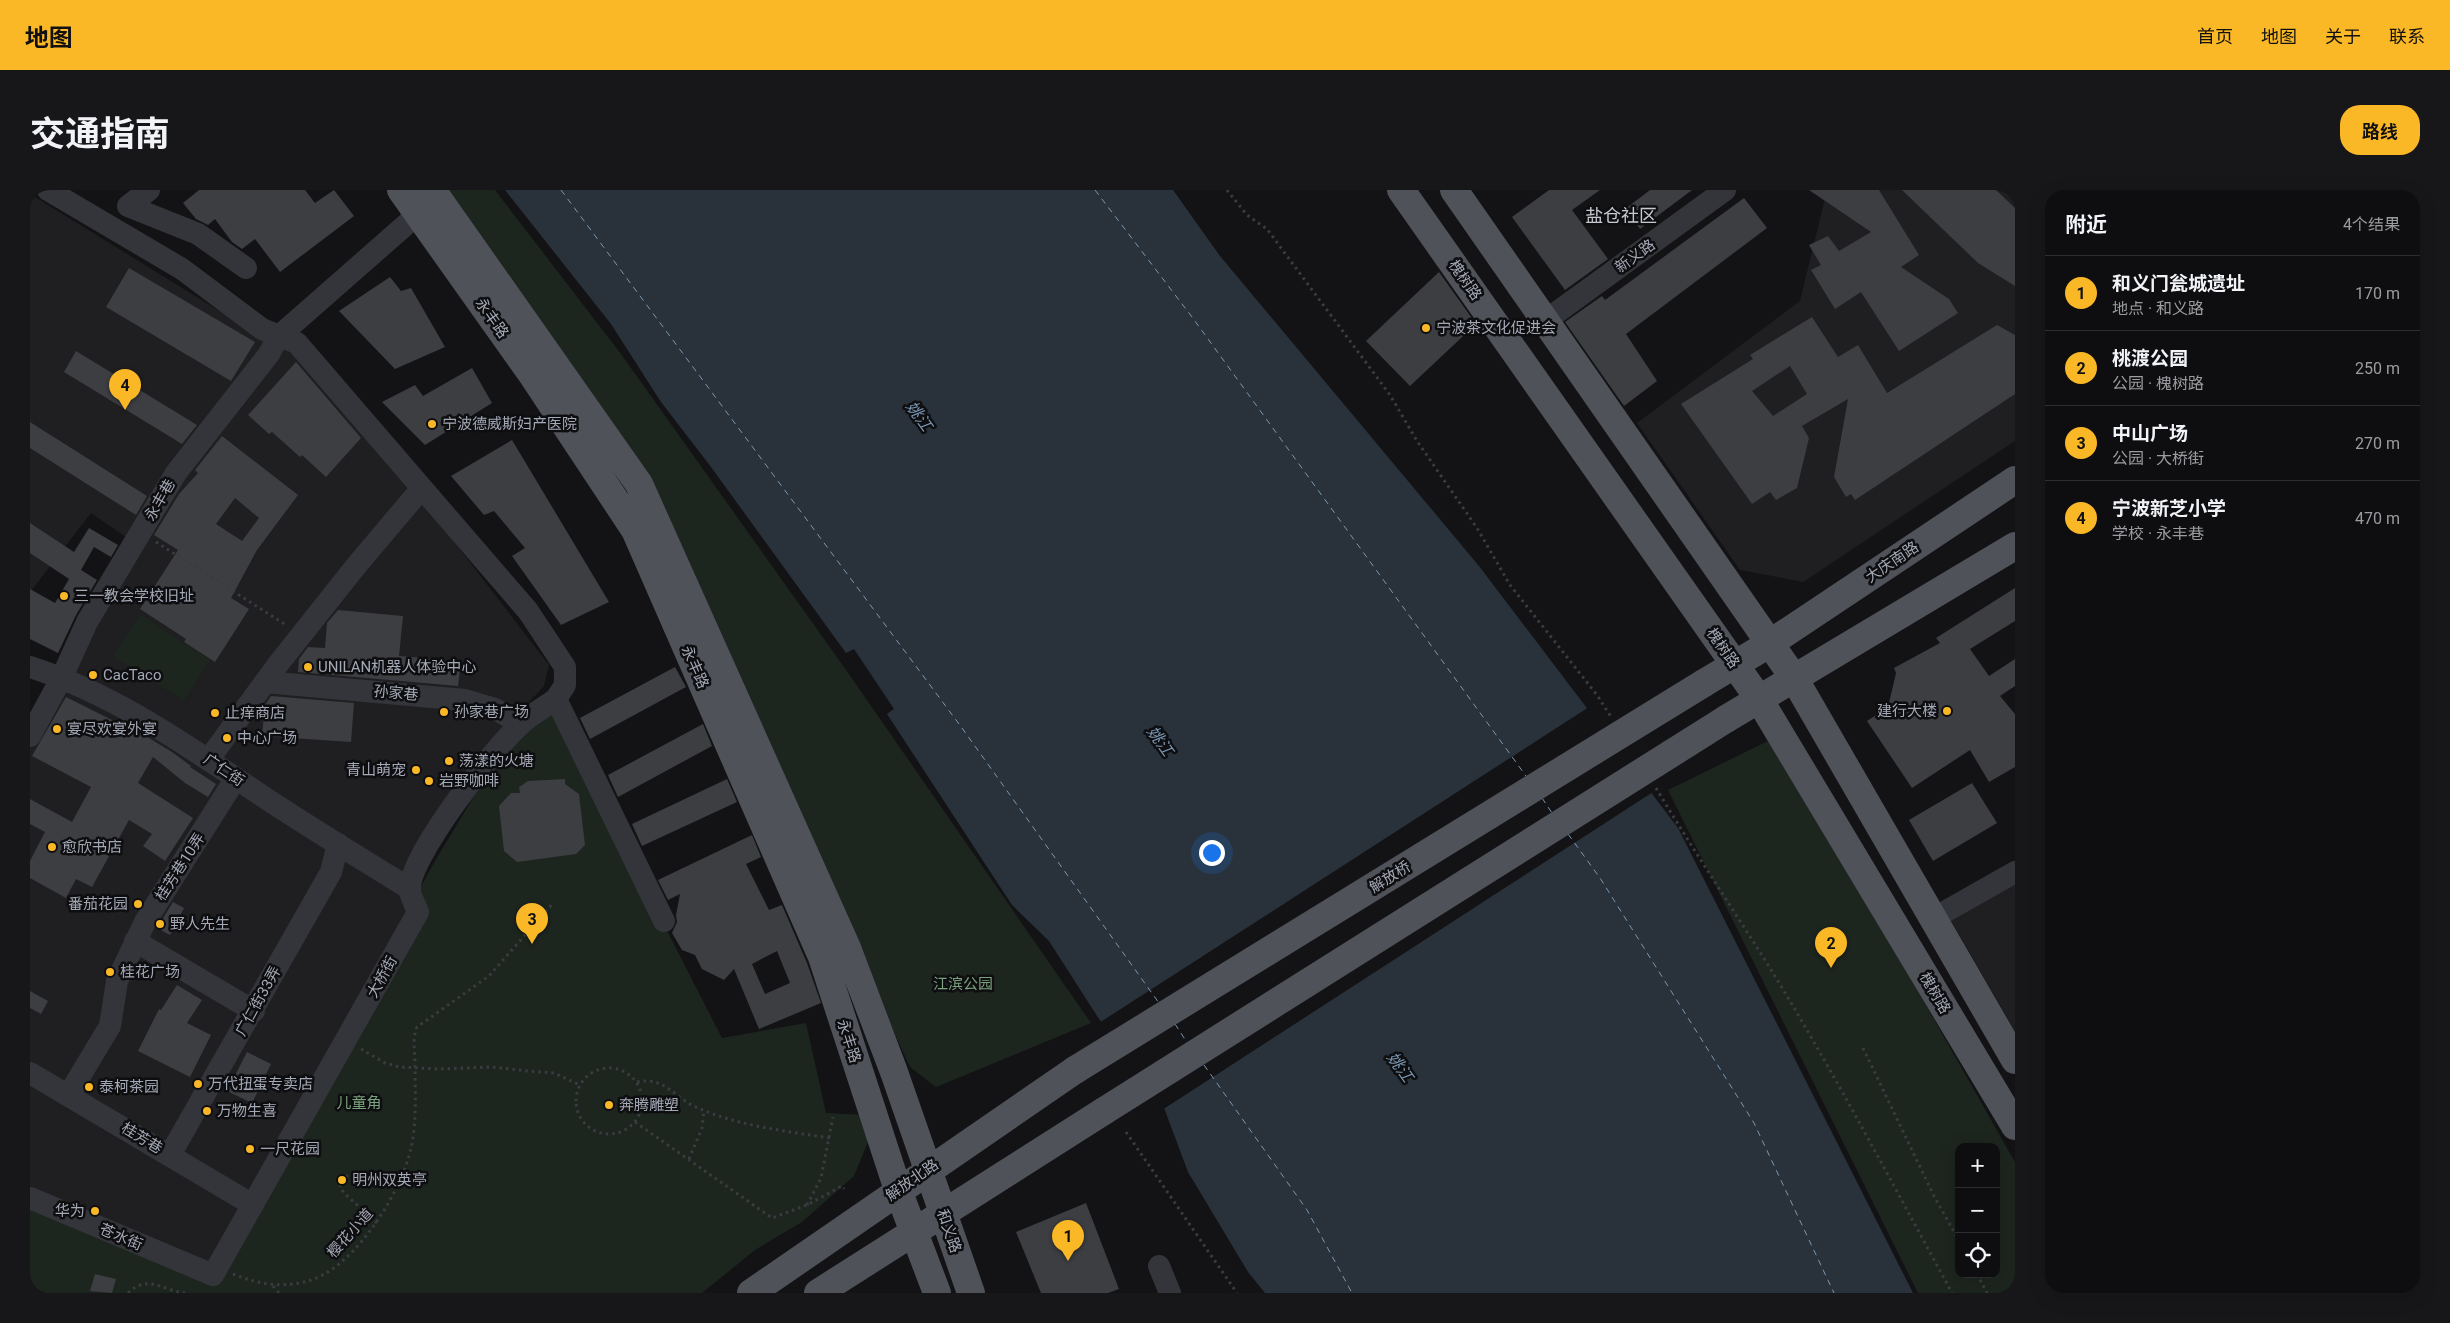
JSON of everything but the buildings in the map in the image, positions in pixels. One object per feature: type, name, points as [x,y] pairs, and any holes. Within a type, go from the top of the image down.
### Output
[{"type":"main road","name":"永丰路","points":[[401,190],[533,376],[634,530],[822,957],[898,1190]]},
{"type":"main road","name":"永丰路","points":[[432,190],[639,484],[847,948],[928,1170]]},
{"type":"main road","name":"槐树路","points":[[1401,190],[1759,699],[2015,1126]]},
{"type":"main road","points":[[1454,190],[1794,678],[2015,1060]]},
{"type":"main road","name":"大庆南路","points":[[1734,665],[1769,644],[2015,480]]},
{"type":"main road","points":[[818,1293],[1726,719],[2015,546]]},
{"type":"main road","name":"解放桥","points":[[1075,1070],[1734,665]]},
{"type":"main road","name":"解放北路","points":[[750,1293],[1075,1070]]},
{"type":"main road","name":"和义路","points":[[928,1170],[971,1293]]},
{"type":"main road","points":[[898,1190],[936,1293]]},
{"type":"street","points":[[48,190],[182,269],[262,329],[278,337],[297,342],[421,489],[528,611],[565,667],[565,685],[556,699],[522,724],[479,769],[462,791],[418,864],[410,889]]},
{"type":"street","points":[[149,190],[128,206],[198,234],[246,268]]},
{"type":"street","name":"新义路","points":[[1545,321],[1725,190]]},
{"type":"street","name":"永丰巷","points":[[30,736],[62,677],[87,622],[176,473],[269,354],[278,337],[418,214]]},
{"type":"street","points":[[209,759],[301,635],[421,489]]},
{"type":"street","name":"广仁街","points":[[30,667],[62,677],[114,701],[209,759],[410,889]]},
{"type":"street","name":"孙家巷","points":[[265,682],[465,700],[508,715],[522,724]]},
{"type":"street","points":[[556,699],[664,921]]},
{"type":"street","name":"桂芳巷10弄","points":[[69,1094],[110,1026],[117,981],[144,922],[236,778]]},
{"type":"street","name":"广仁街33弄","points":[[170,1155],[254,1011],[331,872],[338,844]]},
{"type":"street","points":[[1934,918],[2015,872]]},
{"type":"street","name":"大桥街","points":[[221,1274],[253,1205],[418,912],[410,889]]},
{"type":"street","points":[[135,941],[254,1011]]},
{"type":"street","name":"桂芳巷","points":[[30,1073],[69,1094],[253,1205]]},
{"type":"street","name":"苍水街","points":[[30,1198],[221,1274]]},
{"type":"street","points":[[1159,1266],[1170,1293]]},
{"type":"path","points":[[141,532],[301,635]]},
{"type":"path","name":"樱花小道","points":[[221,1274],[273,1286],[314,1279],[327,1273],[347,1258],[377,1223],[392,1199],[412,1148],[415,1068],[414,1035],[417,1027],[489,976],[554,902]]},
{"type":"path","points":[[360,1048],[385,1063],[415,1068],[492,1067],[546,1072],[580,1086]]},
{"type":"path","points":[[1863,1048],[1934,1196],[1955,1234]]},
{"type":"path","points":[[637,1082],[642,1100],[642,1109],[634,1122],[625,1130],[608,1134],[591,1129],[584,1123],[576,1105],[580,1086],[594,1072],[604,1068],[622,1071],[637,1082],[660,1082],[686,1103],[704,1111],[759,1126],[830,1138]]},
{"type":"path","points":[[689,1159],[702,1128],[704,1111]]},
{"type":"path","points":[[807,1205],[821,1178],[833,1117]]},
{"type":"path","points":[[634,1122],[772,1218],[807,1205],[842,1186],[844,1189]]},
{"type":"path","points":[[1126,1132],[1237,1293]]},
{"type":"path","points":[[377,1223],[344,1193],[340,1187],[342,1178],[350,1175],[400,1180]]},
{"type":"path","points":[[1979,1278],[1988,1293]]},
{"type":"path","points":[[128,1293],[140,1283],[150,1283],[185,1293]]},
{"type":"path","points":[[273,1286],[279,1293]]},
{"type":"shaded area","points":[[1827,190],[2015,190],[2015,441],[1803,582],[1740,570],[1637,423],[1800,301]]},
{"type":"shaded area","points":[[30,194],[273,344],[133,542],[91,513],[30,592]]},
{"type":"shaded area","points":[[288,344],[415,491],[549,665],[544,686],[505,728],[468,775],[410,904],[211,1270],[30,1194],[30,742],[176,475]]},
{"type":"shaded area","points":[[2015,880],[2015,1031],[1950,919]]},
{"type":"green space","name":"江滨公园","points":[[437,190],[495,190],[621,354],[844,667],[1091,1023],[936,1087],[910,1067],[653,507]]},
{"type":"green space","points":[[140,614],[210,660],[184,701],[113,656]]},
{"type":"green space","name":"儿童角","points":[[553,708],[722,1038],[806,1023],[826,1113],[866,1115],[868,1142],[854,1176],[802,1222],[755,1250],[702,1293],[30,1293],[30,1200],[213,1271],[432,866],[497,758]]},
{"type":"green space","points":[[1774,738],[2015,1162],[2015,1293],[1918,1293],[1668,790]]},
{"type":"water","name":"姚江","points":[[505,190],[1173,190],[1220,256],[1479,566],[1678,828],[1913,1293],[1265,1293],[1248,1272],[1188,1172],[1154,1081],[1099,1019],[1049,941],[1012,905],[887,714],[894,709],[854,649],[846,653],[711,467],[661,402],[611,324]]},
{"type":"pier","points":[[1589,707],[1653,792],[1162,1110],[1151,1083],[1099,1023]]},
{"type":"ferry route","points":[[561,190],[962,728],[1159,1003]]},
{"type":"ferry route","points":[[1095,190],[1192,317],[1526,776]]},
{"type":"ferry route","points":[[1542,798],[1552,813]]},
{"type":"ferry route","points":[[1568,834],[1600,878],[1754,1123],[1834,1293]]},
{"type":"ferry route","points":[[1175,1024],[1188,1044]]},
{"type":"ferry route","points":[[1204,1065],[1307,1210],[1352,1293]]},
{"type":"place","name":"宁波茶文化促进会","points":[[1426,328]]},
{"type":"place","name":"宁波新芝小学","points":[[125,410]]},
{"type":"place","name":"宁波德威斯妇产医院","points":[[432,424]]},
{"type":"place","name":"三一教会学校旧址","points":[[64,596]]},
{"type":"place","name":"UNILAN机器人体验中心","points":[[308,667]]},
{"type":"place","name":"CacTaco","points":[[93,675]]},
{"type":"place","name":"建行大楼","points":[[1947,711]]},
{"type":"place","name":"孙家巷广场","points":[[444,712]]},
{"type":"place","name":"止痒商店","points":[[215,713]]},
{"type":"place","name":"宴尽欢宴外宴","points":[[57,729]]},
{"type":"place","name":"中心广场","points":[[227,738]]},
{"type":"place","name":"荡漾的火塘","points":[[449,761]]},
{"type":"place","name":"青山萌宠","points":[[416,770]]},
{"type":"place","name":"岩野咖啡","points":[[429,781]]},
{"type":"place","name":"愈欣书店","points":[[52,847]]},
{"type":"place","name":"番茄花园","points":[[138,904]]},
{"type":"place","name":"野人先生","points":[[160,924]]},
{"type":"place","name":"中山广场","points":[[532,944]]},
{"type":"place","name":"桃渡公园","points":[[1831,968]]},
{"type":"place","name":"桂花广场","points":[[110,972]]},
{"type":"place","name":"万代扭蛋专卖店","points":[[198,1084]]},
{"type":"place","name":"泰柯茶园","points":[[89,1087]]},
{"type":"place","name":"奔腾雕塑","points":[[609,1105]]},
{"type":"place","name":"万物生喜","points":[[207,1111]]},
{"type":"place","name":"一尺花园","points":[[250,1149]]},
{"type":"place","name":"明州双英亭","points":[[342,1180]]},
{"type":"place","name":"华为","points":[[95,1211]]},
{"type":"place","name":"和义门瓮城遗址","points":[[1068,1261]]},
{"type":"district","name":"盐仓社区","points":[[1621,215]]}]
